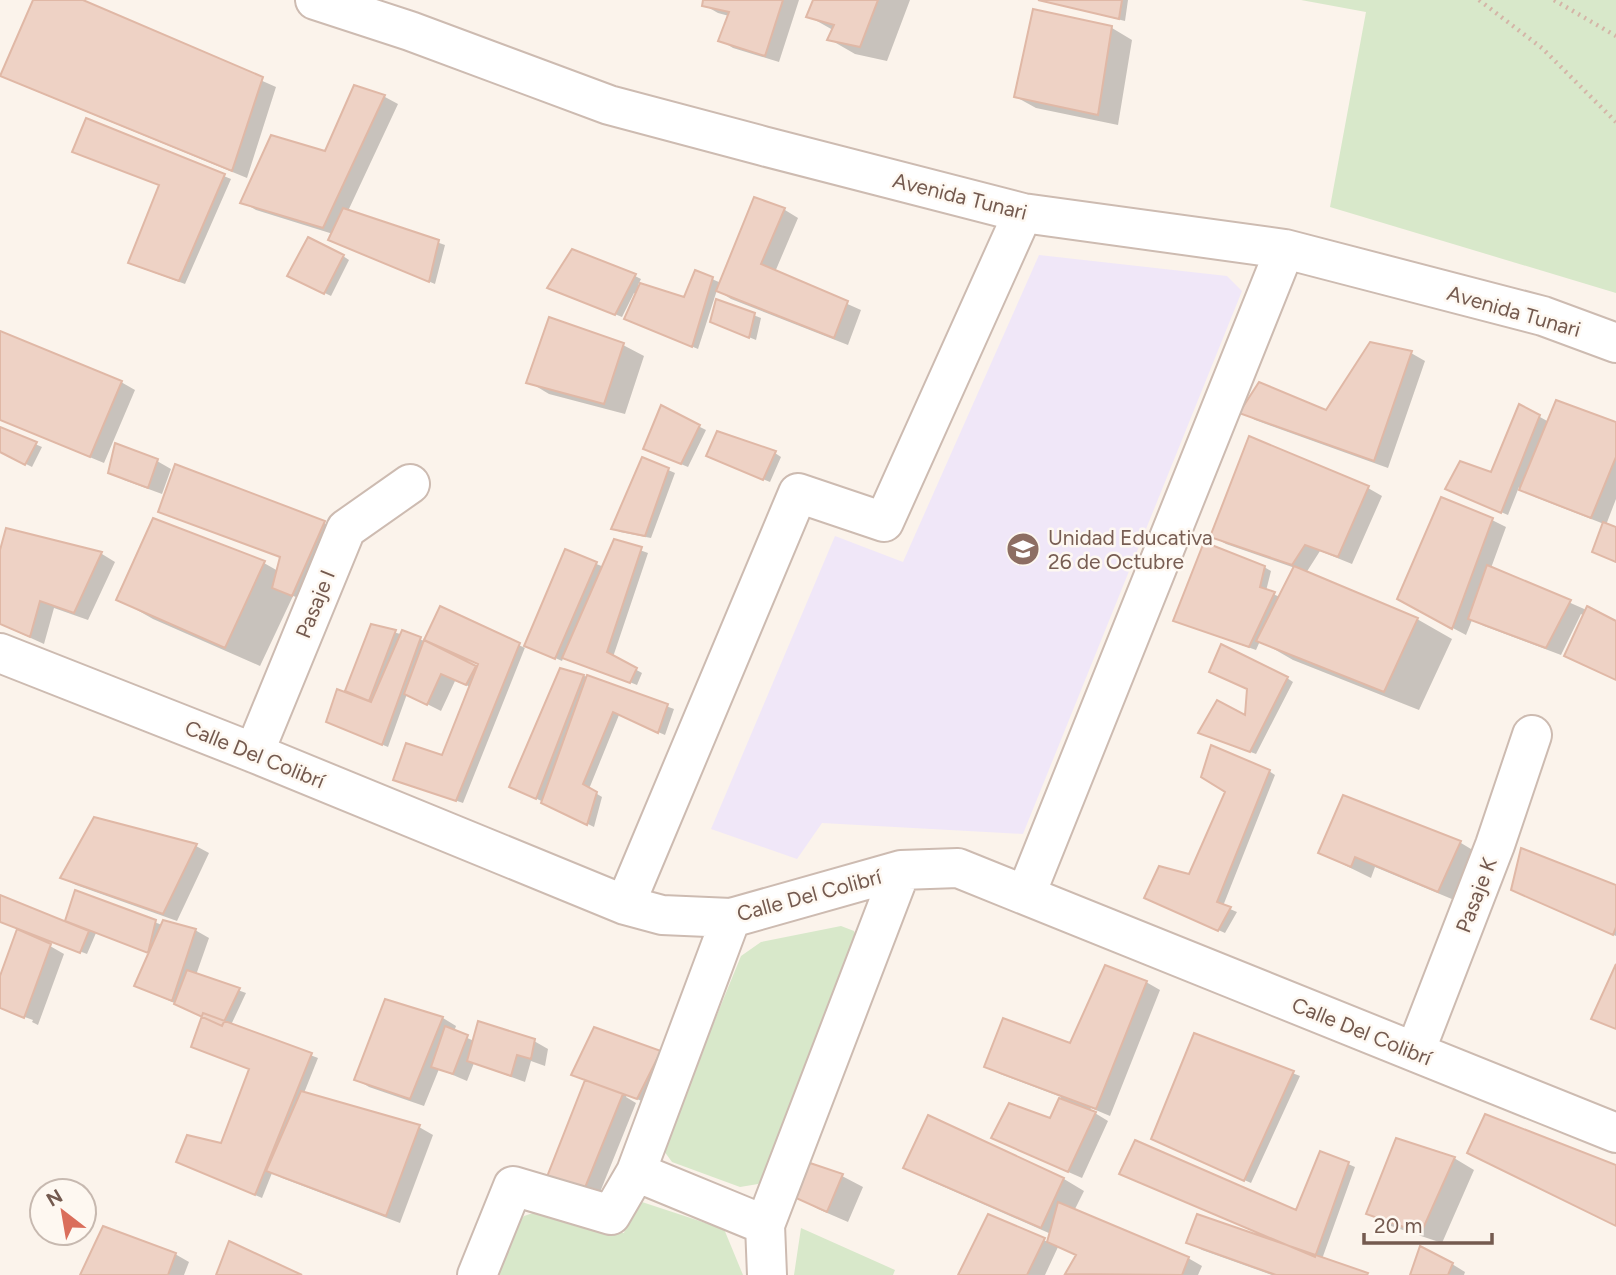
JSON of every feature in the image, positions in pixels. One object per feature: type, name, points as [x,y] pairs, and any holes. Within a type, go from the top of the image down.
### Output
[{"type":"street","name":"Avenida Tunari","points":[[315,0],[410,31],[609,105],[1023,213],[1285,250],[1543,316],[1616,343]]},
{"type":"street","points":[[625,905],[798,493],[884,522],[1023,213]]},
{"type":"street","points":[[1026,894],[1285,250]]},
{"type":"street","name":"Pasaje I","points":[[254,753],[346,529],[410,484]]},
{"type":"street","name":"Calle Del Colibrí","points":[[0,653],[254,753],[625,905],[662,915],[731,918],[901,870],[958,868],[1616,1133]]},
{"type":"street","name":"Pasaje K","points":[[1415,1052],[1495,845],[1532,735]]},
{"type":"street","points":[[767,1275],[765,1225],[901,870]]},
{"type":"street","points":[[477,1275],[513,1186],[611,1215],[636,1172],[731,918]]},
{"type":"street","points":[[636,1172],[765,1225]]},
{"type":"path","points":[[1479,0],[1542,48],[1616,122]]},
{"type":"path","points":[[1554,0],[1616,36]]},
{"type":"shaded area","name":"Unidad Educativa 26 de Octubre","points":[[1039,255],[1227,276],[1242,291],[1023,834],[822,823],[797,859],[711,829],[835,536],[903,562]]},
{"type":"green space","points":[[1301,0],[1616,0],[1616,293],[1330,207],[1366,12]]},
{"type":"green space","points":[[841,926],[854,931],[858,940],[765,1175],[758,1184],[740,1187],[672,1162],[664,1151],[665,1142],[741,956],[761,942]]},
{"type":"green space","points":[[642,1202],[724,1229],[743,1275],[497,1275],[524,1216],[539,1211],[624,1233],[630,1210]]},
{"type":"green space","points":[[801,1228],[895,1270],[893,1275],[794,1275]]},
{"type":"building","points":[[33,0],[83,0],[263,77],[232,171],[0,76]]},
{"type":"building","points":[[703,0],[783,0],[765,56],[718,41],[729,12],[702,6]]},
{"type":"building","points":[[813,0],[878,0],[860,47],[827,40],[834,25],[806,17]]},
{"type":"building","points":[[1038,0],[1122,0],[1119,19]]},
{"type":"building","points":[[1033,9],[1112,26],[1098,115],[1014,97]]},
{"type":"building","points":[[354,85],[385,95],[323,228],[240,203],[271,135],[325,151]]},
{"type":"building","points":[[86,118],[225,174],[179,281],[128,263],[159,185],[72,152]]},
{"type":"building","points":[[754,197],[785,208],[761,264],[848,301],[834,338],[716,291]]},
{"type":"building","points":[[343,208],[439,240],[429,282],[328,240]]},
{"type":"building","points":[[308,237],[344,255],[324,294],[287,276]]},
{"type":"building","points":[[572,249],[636,274],[615,315],[547,288]]},
{"type":"building","points":[[695,270],[713,277],[692,347],[624,319],[640,283],[684,297]]},
{"type":"building","points":[[716,299],[755,313],[749,338],[710,322]]},
{"type":"building","points":[[549,317],[624,343],[604,404],[526,383]]},
{"type":"building","points":[[0,331],[122,381],[90,457],[0,420]]},
{"type":"building","points":[[1370,342],[1412,351],[1374,461],[1239,413],[1259,382],[1326,410]]},
{"type":"building","points":[[1556,400],[1616,422],[1616,457],[1591,518],[1519,490]]},
{"type":"building","points":[[1519,404],[1540,415],[1501,513],[1445,489],[1460,461],[1491,472]]},
{"type":"building","points":[[661,405],[700,425],[681,464],[643,449]]},
{"type":"building","points":[[0,427],[37,442],[25,465],[0,452]]},
{"type":"building","points":[[717,431],[776,451],[763,480],[706,456]]},
{"type":"building","points":[[1249,436],[1369,486],[1338,557],[1305,545],[1292,565],[1210,537]]},
{"type":"building","points":[[115,443],[158,459],[148,488],[108,473]]},
{"type":"building","points":[[642,457],[669,468],[645,536],[611,529]]},
{"type":"building","points":[[175,464],[325,521],[292,596],[272,588],[280,557],[158,512]]},
{"type":"building","points":[[1441,497],[1493,518],[1452,629],[1397,599]]},
{"type":"building","points":[[153,518],[265,561],[225,648],[116,600]]},
{"type":"building","points":[[1603,522],[1616,527],[1616,562],[1592,552]]},
{"type":"building","points":[[6,528],[102,552],[74,613],[40,601],[30,637],[0,624],[0,550]]},
{"type":"building","points":[[614,539],[642,547],[607,652],[637,668],[630,683],[562,658]]},
{"type":"building","points":[[1204,542],[1265,566],[1260,587],[1275,592],[1249,647],[1173,621]]},
{"type":"building","points":[[565,549],[597,562],[555,659],[524,646]]},
{"type":"building","points":[[1487,565],[1571,600],[1546,648],[1468,619]]},
{"type":"building","points":[[1294,566],[1418,618],[1384,692],[1256,641]]},
{"type":"building","points":[[440,606],[520,643],[456,801],[393,780],[406,743],[442,755],[478,664],[424,640]]},
{"type":"building","points":[[1587,606],[1616,621],[1616,680],[1564,656]]},
{"type":"building","points":[[371,624],[396,630],[369,701],[345,691]]},
{"type":"building","points":[[402,630],[421,637],[382,745],[326,722],[337,689],[371,702]]},
{"type":"building","points":[[424,640],[476,666],[466,685],[441,674],[427,705],[404,694]]},
{"type":"building","points":[[1221,644],[1288,677],[1250,752],[1198,733],[1217,700],[1245,715],[1247,689],[1209,672]]},
{"type":"building","points":[[560,668],[584,675],[536,799],[509,787]]},
{"type":"building","points":[[587,675],[668,704],[658,733],[613,712],[583,784],[597,792],[587,825],[541,803]]},
{"type":"building","points":[[1211,745],[1270,770],[1217,902],[1231,907],[1218,931],[1144,898],[1159,866],[1189,874],[1225,792],[1201,777]]},
{"type":"building","points":[[1343,795],[1461,841],[1438,892],[1355,857],[1351,867],[1318,853]]},
{"type":"building","points":[[94,817],[197,844],[163,914],[60,878]]},
{"type":"building","points":[[1521,848],[1616,885],[1616,927],[1613,935],[1511,890]]},
{"type":"building","points":[[75,890],[156,920],[148,953],[65,921]]},
{"type":"building","points":[[0,895],[89,931],[80,953],[0,922]]},
{"type":"building","points":[[163,920],[196,929],[172,1001],[134,986]]},
{"type":"building","points":[[17,929],[51,944],[24,1018],[0,1008],[0,976]]},
{"type":"building","points":[[1616,964],[1616,1029],[1591,1019]]},
{"type":"building","points":[[1105,965],[1147,981],[1096,1109],[984,1067],[1003,1018],[1070,1043]]},
{"type":"building","points":[[187,970],[240,988],[222,1026],[174,1004]]},
{"type":"building","points":[[385,999],[443,1017],[410,1099],[354,1080]]},
{"type":"building","points":[[203,1013],[312,1053],[255,1195],[176,1162],[187,1135],[221,1143],[249,1069],[191,1047]]},
{"type":"building","points":[[478,1021],[535,1039],[531,1059],[517,1055],[511,1076],[467,1061]]},
{"type":"building","points":[[445,1026],[468,1035],[453,1074],[431,1067]]},
{"type":"building","points":[[594,1027],[661,1051],[637,1099],[571,1075]]},
{"type":"building","points":[[1194,1033],[1294,1071],[1244,1181],[1151,1139]]},
{"type":"building","points":[[585,1080],[623,1094],[580,1200],[543,1187]]},
{"type":"building","points":[[301,1091],[420,1125],[386,1216],[266,1171]]},
{"type":"building","points":[[1059,1098],[1096,1112],[1068,1172],[991,1138],[1009,1103],[1050,1118]]},
{"type":"building","points":[[1485,1114],[1616,1165],[1616,1226],[1467,1153]]},
{"type":"building","points":[[928,1115],[1064,1178],[1041,1228],[903,1168]]},
{"type":"building","points":[[1396,1138],[1455,1157],[1421,1233],[1366,1214]]},
{"type":"building","points":[[1135,1140],[1296,1210],[1320,1151],[1349,1162],[1315,1257],[1119,1174]]},
{"type":"building","points":[[810,1163],[843,1174],[827,1212],[796,1198]]},
{"type":"building","points":[[1058,1202],[1189,1257],[1182,1275],[1065,1274],[1076,1255],[1047,1242]]},
{"type":"building","points":[[988,1214],[1045,1238],[1027,1275],[958,1275]]},
{"type":"building","points":[[1197,1214],[1368,1273],[1276,1275],[1186,1243]]},
{"type":"building","points":[[103,1226],[176,1253],[168,1275],[80,1275],[93,1247],[98,1247],[98,1237]]},
{"type":"building","points":[[229,1241],[302,1275],[216,1275]]},
{"type":"building","points":[[1420,1246],[1453,1263],[1448,1275],[1410,1275]]},
{"type":"place","name":"Unidad Educativa 26 de Octubre","points":[[1023,549]]}]
